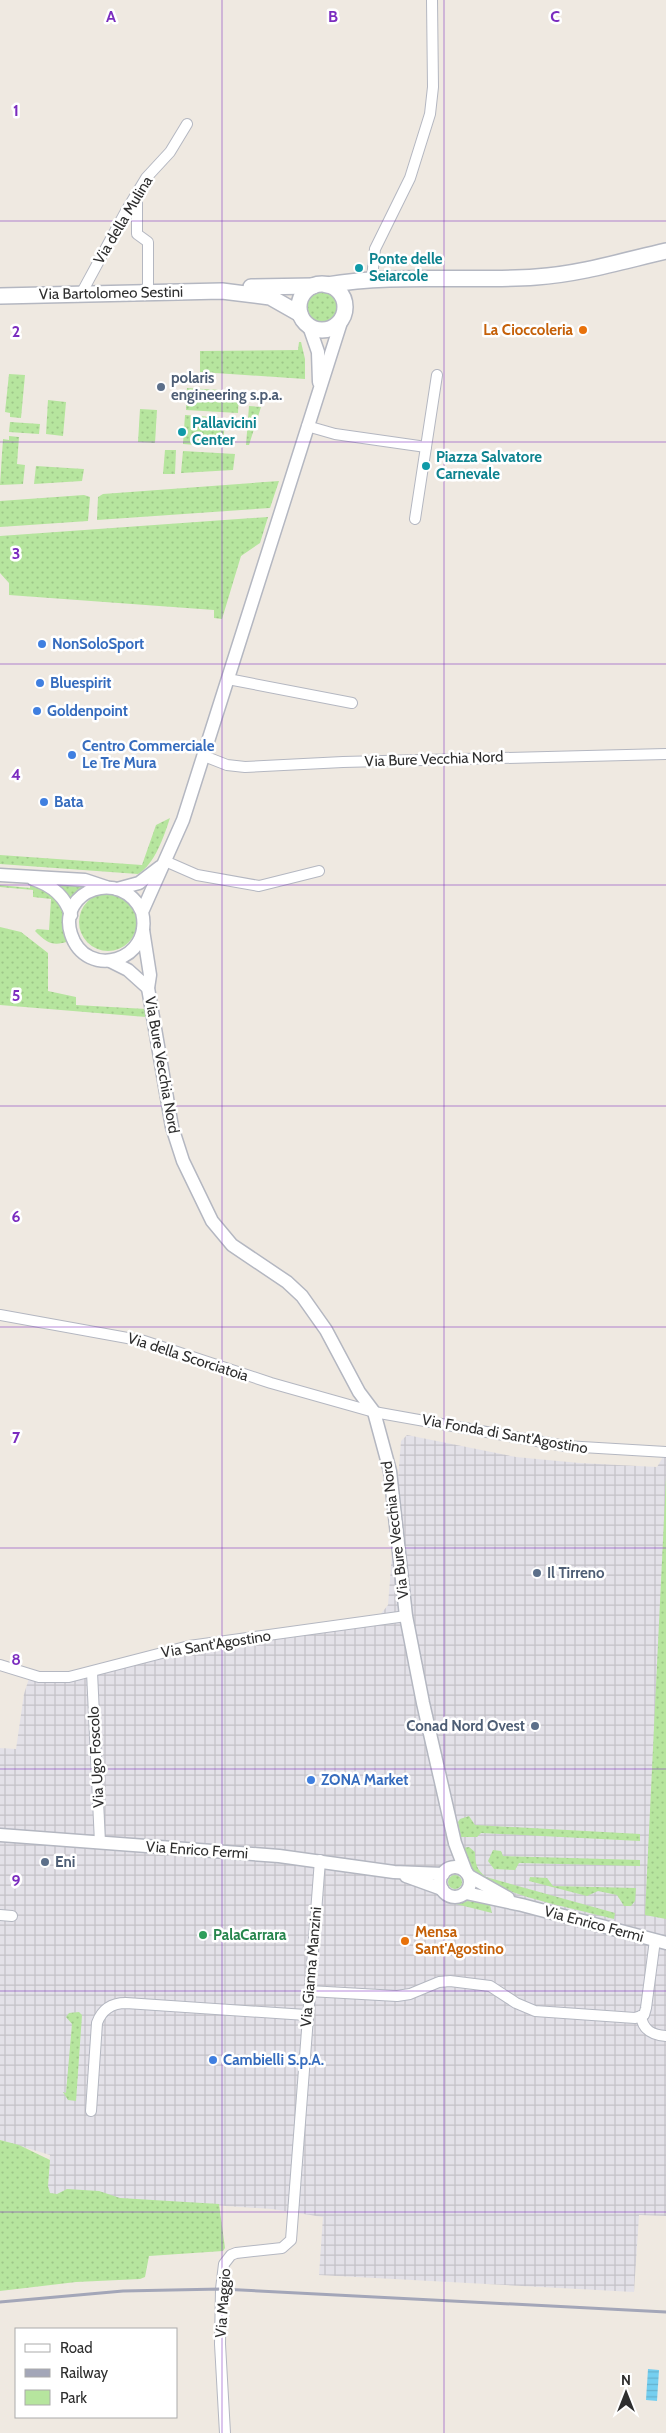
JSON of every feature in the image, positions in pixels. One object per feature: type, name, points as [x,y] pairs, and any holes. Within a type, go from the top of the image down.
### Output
[{"type":"main road","points":[[222,291],[240,287],[320,286],[370,279],[536,277],[577,271],[666,251]]},
{"type":"main road","points":[[222,291],[270,297],[316,330],[328,330],[336,326],[343,312],[370,279]]},
{"type":"main road","points":[[304,320],[301,298],[320,286],[338,291],[343,312]]},
{"type":"main road","name":"Via Bartolomeo Sestini","points":[[0,296],[222,291]]},
{"type":"street","points":[[370,279],[375,249],[410,178],[430,114],[433,87],[432,0]]},
{"type":"street","name":"Via della Mulina","points":[[81,294],[98,260],[146,178],[170,152],[187,124]]},
{"type":"street","points":[[137,193],[138,234],[148,242],[148,293]]},
{"type":"street","points":[[110,961],[123,957],[134,949],[143,930],[142,912],[180,831],[343,312]]},
{"type":"street","points":[[304,320],[319,359],[318,392]]},
{"type":"street","points":[[415,519],[436,376]]},
{"type":"street","points":[[308,426],[335,434],[426,447]]},
{"type":"street","points":[[228,678],[352,703]]},
{"type":"street","name":"Via Bure Vecchia Nord","points":[[204,756],[227,765],[245,767],[343,762],[666,754]]},
{"type":"street","points":[[165,861],[197,875],[259,886],[319,871]]},
{"type":"street","points":[[148,988],[132,973],[110,961],[92,958],[78,947],[70,932],[71,915],[75,905],[86,893],[144,880],[165,861]]},
{"type":"street","points":[[0,875],[31,878],[50,876],[85,880],[112,888],[132,897],[142,912]]},
{"type":"street","points":[[31,878],[55,890],[69,908],[71,915]]},
{"type":"street","name":"Via Bure Vecchia Nord","points":[[143,930],[150,975],[148,988],[172,1127],[183,1161],[212,1221],[232,1245],[287,1282],[302,1296],[326,1330],[359,1392],[374,1412],[390,1471],[406,1616],[455,1843],[468,1874]]},
{"type":"street","name":"Via della Scorciatoia","points":[[0,1314],[144,1341],[270,1383],[374,1412]]},
{"type":"street","name":"Via Fonda di Sant'Agostino","points":[[374,1412],[564,1446],[666,1452]]},
{"type":"street","name":"Via Sant'Agostino","points":[[0,1665],[28,1675],[49,1679],[92,1672],[189,1646],[406,1616]]},
{"type":"street","name":"Via Ugo Foscolo","points":[[92,1672],[100,1843]]},
{"type":"street","name":"Via Enrico Fermi","points":[[0,1836],[320,1860],[394,1872]]},
{"type":"street","points":[[442,1889],[440,1881],[446,1871],[455,1843]]},
{"type":"street","name":"Via Gianna Manzini","points":[[292,2224],[306,2015],[320,1860]]},
{"type":"street","points":[[394,1872],[446,1871],[457,1867],[522,1905]]},
{"type":"street","points":[[394,1872],[442,1889],[453,1897],[466,1893],[522,1905]]},
{"type":"street","points":[[466,1893],[470,1885],[468,1874]]},
{"type":"street","name":"Via Enrico Fermi","points":[[522,1905],[660,1941]]},
{"type":"street","points":[[0,1915],[12,1916]]},
{"type":"street","points":[[308,1991],[397,1996],[410,1994],[439,1982],[450,1981],[490,1986],[516,2003],[535,2011],[632,2018],[641,2016],[645,2012],[660,1941]]},
{"type":"street","points":[[90,2111],[97,2023],[101,2014],[114,2004],[126,2003],[306,2015]]},
{"type":"street","points":[[641,2016],[644,2027],[655,2035],[666,2036]]},
{"type":"street","name":"Via Maggio","points":[[225,2433],[220,2313],[224,2264],[231,2255],[236,2253],[287,2246],[290,2240],[292,2224]]},
{"type":"shaded area","points":[[407,1435],[516,1457],[579,1463],[657,1467],[666,1452],[666,2216],[639,2215],[634,2292],[319,2275],[323,2217],[272,2209],[47,2194],[50,2155],[0,2140],[0,1748],[16,1749],[24,1694],[31,1672],[70,1673],[380,1615],[388,1605],[401,1441]]},
{"type":"green space","points":[[322,291],[328,292],[333,296],[337,301],[337,313],[333,318],[328,322],[322,323],[316,322],[311,318],[307,313],[306,307],[307,301],[311,296],[316,292]]},
{"type":"green space","points":[[299,342],[301,342],[305,359],[305,379],[200,372],[200,351],[298,350]]},
{"type":"green space","points":[[9,374],[25,375],[21,418],[10,417],[10,413],[5,412]]},
{"type":"green space","points":[[187,388],[239,391],[238,413],[186,410]]},
{"type":"green space","points":[[48,400],[66,402],[63,436],[46,434]]},
{"type":"green space","points":[[249,406],[261,407],[249,445],[246,445]]},
{"type":"green space","points":[[140,409],[157,410],[155,443],[138,442]]},
{"type":"green space","points":[[185,415],[225,418],[223,447],[183,444]]},
{"type":"green space","points":[[10,422],[40,424],[39,434],[9,432]]},
{"type":"green space","points":[[9,436],[19,437],[17,464],[25,465],[23,484],[0,485],[3,439],[9,440]]},
{"type":"green space","points":[[165,450],[176,450],[175,474],[163,474]]},
{"type":"green space","points":[[183,451],[235,454],[233,470],[181,473]]},
{"type":"green space","points":[[36,466],[84,469],[82,481],[34,484]]},
{"type":"green space","points":[[279,481],[270,508],[97,520],[98,497],[103,494]]},
{"type":"green space","points":[[84,495],[90,497],[88,521],[0,527],[0,501]]},
{"type":"green space","points":[[268,517],[260,543],[241,556],[222,619],[214,618],[214,610],[9,595],[9,583],[0,573],[0,536]]},
{"type":"green space","points":[[170,818],[154,857],[138,874],[0,864],[0,855],[142,865],[156,825]]},
{"type":"green space","points":[[56,884],[85,886],[71,901]]},
{"type":"green space","points":[[0,885],[30,888],[30,885],[33,885],[50,894],[56,900],[63,914],[69,941],[59,944],[50,943],[35,931],[37,929],[49,930],[51,899],[33,897],[33,890],[0,887]]},
{"type":"green space","points":[[102,893],[114,893],[124,897],[133,906],[137,928],[129,943],[114,951],[102,951],[92,947],[83,938],[79,928],[79,916],[83,906],[92,897]]},
{"type":"green space","points":[[0,927],[21,932],[48,953],[48,991],[76,997],[76,1005],[146,1009],[146,1017],[0,1005]]},
{"type":"green space","points":[[666,1477],[666,1919],[645,1915]]},
{"type":"green space","points":[[469,1816],[475,1825],[640,1834],[640,1841],[481,1833],[477,1837],[461,1837],[458,1822],[460,1819]]},
{"type":"green space","points":[[469,1847],[475,1852],[475,1860],[480,1872],[486,1877],[615,1913],[614,1919],[520,1895],[486,1881],[474,1873],[468,1865],[463,1848]]},
{"type":"green space","points":[[493,1850],[501,1851],[503,1856],[640,1860],[640,1866],[519,1863],[515,1870],[494,1869],[488,1861]]},
{"type":"green space","points":[[452,1875],[458,1875],[462,1882],[458,1889],[452,1889],[448,1885],[448,1879]]},
{"type":"green space","points":[[530,1877],[547,1878],[553,1886],[636,1888],[635,1901],[631,1906],[624,1906],[617,1895],[598,1891],[587,1896],[529,1881]]},
{"type":"green space","points":[[468,1901],[490,1905],[492,1913],[456,1904]]},
{"type":"green space","points":[[79,2012],[82,2015],[76,2101],[68,2100],[63,2092],[66,2093],[72,2024],[66,2017],[69,2013]]},
{"type":"green space","points":[[0,2140],[19,2145],[50,2160],[48,2186],[50,2193],[57,2194],[67,2189],[99,2191],[120,2198],[219,2204],[225,2248],[223,2251],[149,2256],[145,2277],[140,2279],[76,2282],[0,2291]]},
{"type":"water","points":[[648,2369],[659,2370],[657,2401],[646,2400]]},
{"type":"railway","points":[[0,2302],[123,2291],[221,2289],[666,2312]]},
{"type":"place","name":"Ponte delle Seiarcole","points":[[359,268]]},
{"type":"place","name":"La Cioccoleria","points":[[583,330]]},
{"type":"place","name":"polaris engineering s.p.a.","points":[[161,387]]},
{"type":"place","name":"Pallavicini Center","points":[[182,432]]},
{"type":"place","name":"Piazza Salvatore Carnevale","points":[[426,466]]},
{"type":"place","name":"NonSoloSport","points":[[42,644]]},
{"type":"place","name":"Bluespirit","points":[[40,683]]},
{"type":"place","name":"Goldenpoint","points":[[37,711]]},
{"type":"place","name":"Centro Commerciale Le Tre Mura","points":[[72,755]]},
{"type":"place","name":"Bata","points":[[44,802]]},
{"type":"place","name":"Il Tirreno","points":[[537,1573]]},
{"type":"place","name":"Conad Nord Ovest","points":[[535,1726]]},
{"type":"place","name":"ZONA Market","points":[[311,1780]]},
{"type":"place","name":"Eni","points":[[45,1862]]},
{"type":"place","name":"PalaCarrara","points":[[203,1935]]},
{"type":"place","name":"Mensa Sant'Agostino","points":[[405,1941]]},
{"type":"place","name":"Cambielli S.p.A.","points":[[213,2060]]}]
